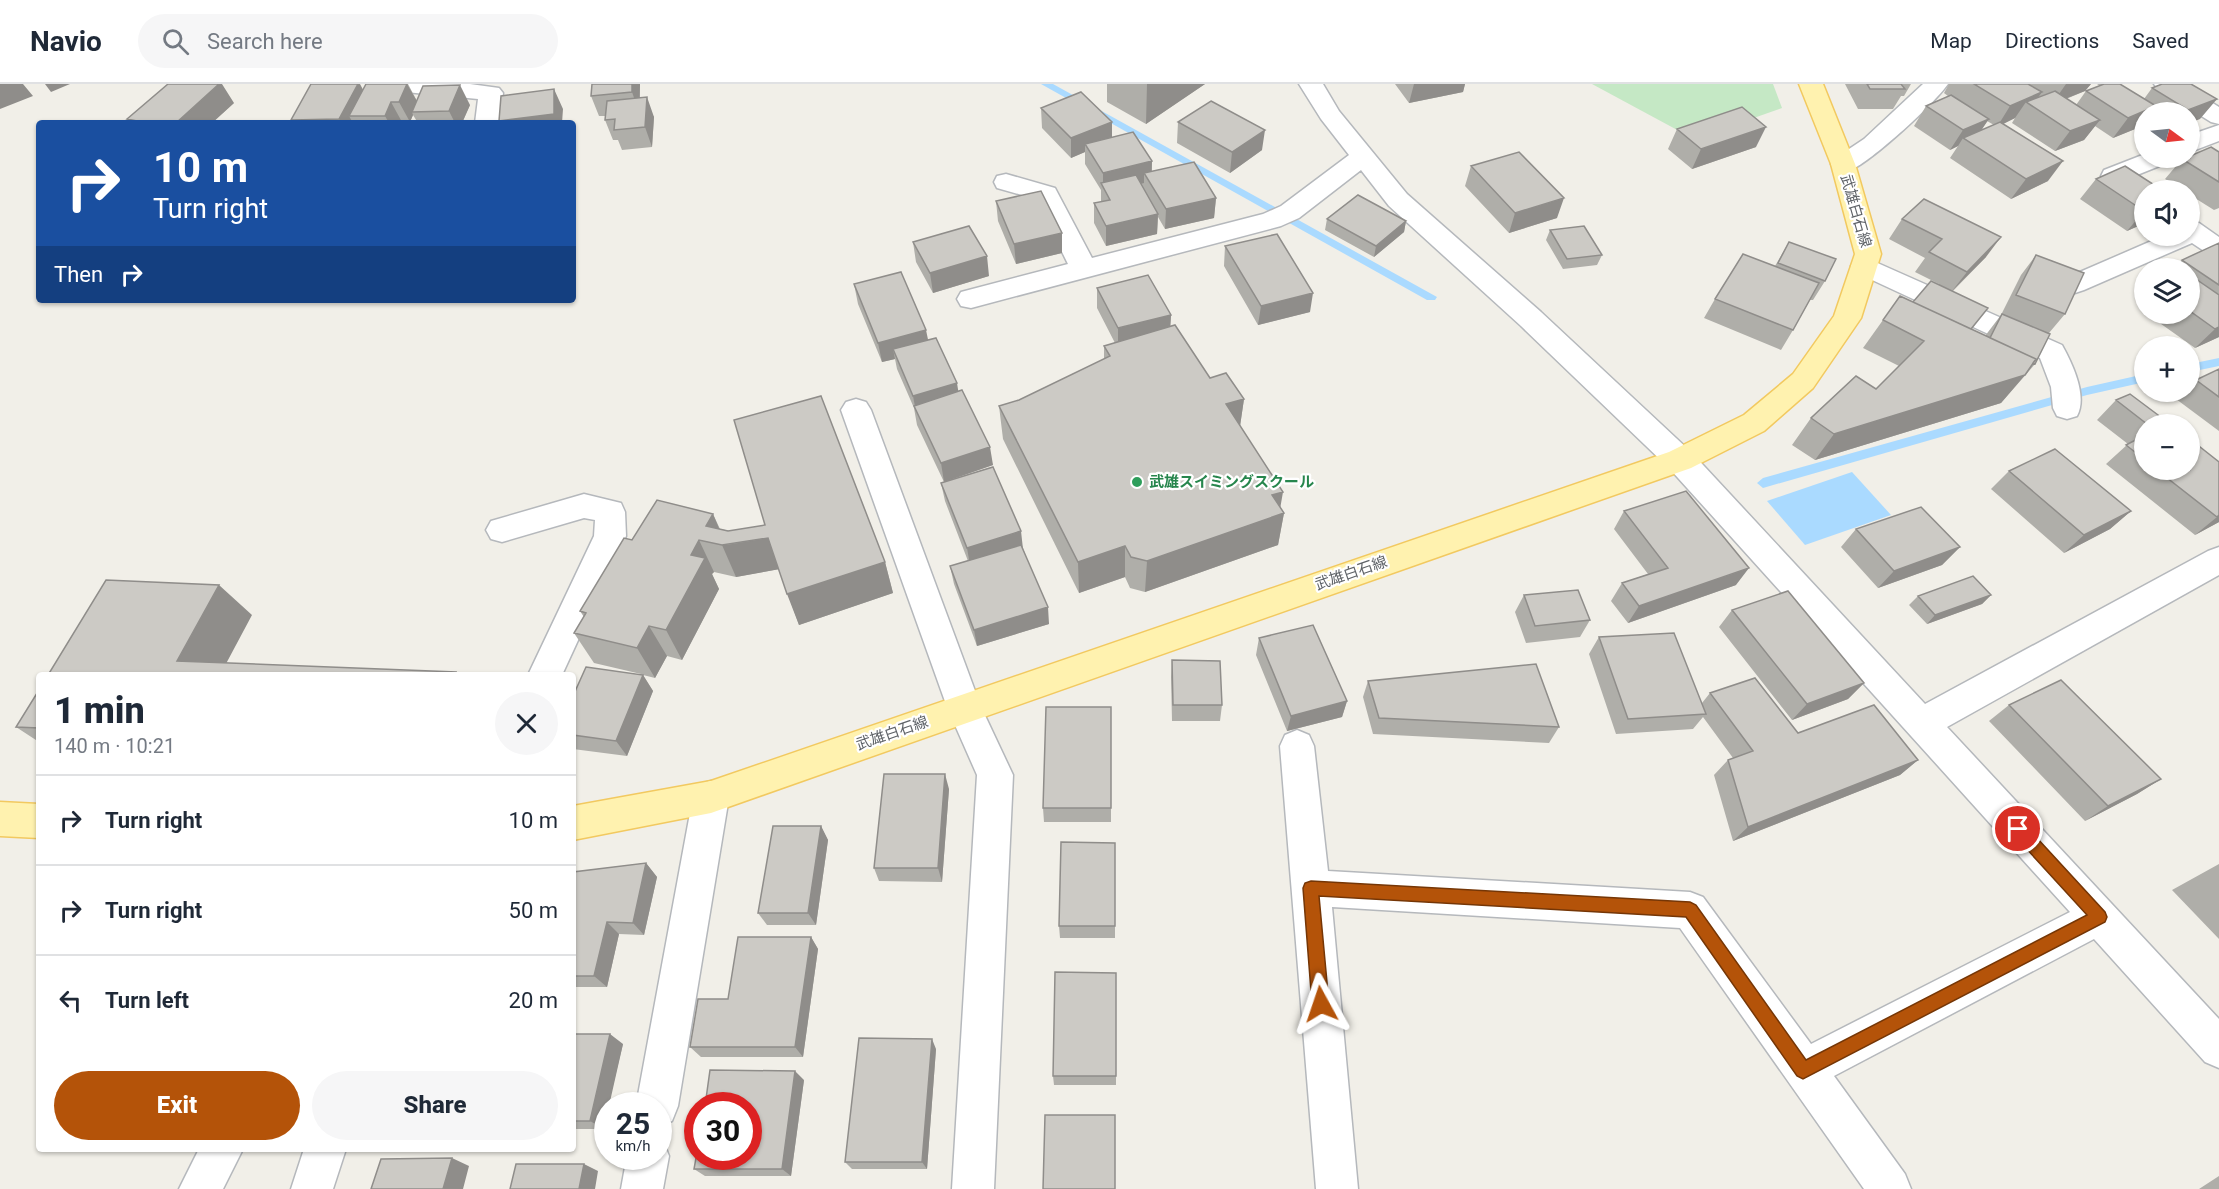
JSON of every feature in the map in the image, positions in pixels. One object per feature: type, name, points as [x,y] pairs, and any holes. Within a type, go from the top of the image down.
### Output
[{"type":"main road","name":"武雄白石線","points":[[576,822],[711,797],[964,707],[1680,460],[1754,423],[1803,381],[1847,318],[1868,254],[1843,164],[1811,84]]},
{"type":"main road","points":[[0,819],[36,820]]},
{"type":"street","points":[[395,84],[491,93],[487,120]]},
{"type":"street","points":[[1311,84],[1329,114],[1398,200],[1531,319],[1680,460],[2219,1048]]},
{"type":"street","points":[[1843,164],[1873,144],[1936,84]]},
{"type":"street","points":[[2166,84],[2219,117]]},
{"type":"street","points":[[2200,140],[2219,132]]},
{"type":"street","points":[[971,298],[1281,216],[1363,156]]},
{"type":"street","points":[[2134,168],[2113,176],[2134,190]]},
{"type":"street","points":[[1006,182],[1046,194],[1084,269]]},
{"type":"street","points":[[2200,238],[2219,249]]},
{"type":"street","points":[[2075,284],[2159,246]]},
{"type":"street","points":[[1864,266],[2052,351],[2066,398]]},
{"type":"street","points":[[856,410],[964,707],[995,775],[973,1189]]},
{"type":"street","points":[[501,530],[584,506],[610,512],[610,536],[546,672]]},
{"type":"street","points":[[1922,723],[2219,560]]},
{"type":"street","points":[[1297,746],[1337,1189]]},
{"type":"street","points":[[659,1092],[711,797]]},
{"type":"street","points":[[1311,888],[1690,910],[1890,1189]]},
{"type":"street","points":[[1803,1070],[2099,917]]},
{"type":"street","points":[[200,1189],[220,1152]]},
{"type":"street","points":[[312,1189],[324,1152]]},
{"type":"street","points":[[642,1189],[645,1170]]},
{"type":"green space","points":[[1592,84],[1773,84],[1782,108],[1694,139]]},
{"type":"water","points":[[1852,472],[1891,515],[1805,545],[1767,501]]},
{"type":"building","points":[[168,84],[219,84],[179,120],[127,119]]},
{"type":"building","points":[[311,84],[358,84],[339,119],[291,120]]},
{"type":"building","points":[[366,84],[407,84],[399,102],[391,102],[385,116],[349,116]]},
{"type":"building","points":[[592,84],[632,84],[632,92],[591,96]]},
{"type":"building","points":[[1867,84],[1901,84],[1905,89],[1870,89]]},
{"type":"building","points":[[1974,84],[2028,84],[2042,92],[2010,106]]},
{"type":"building","points":[[2104,84],[2120,84],[2149,102],[2134,102],[2134,115],[2128,118],[2086,91]]},
{"type":"building","points":[[2162,84],[2191,84],[2217,99],[2200,105],[2200,102],[2175,102],[2152,88]]},
{"type":"building","points":[[460,85],[449,111],[412,112],[423,86]]},
{"type":"building","points":[[554,89],[554,114],[499,120],[501,96]]},
{"type":"building","points":[[2055,91],[2100,120],[2070,131],[2026,102]]},
{"type":"building","points":[[1081,92],[1112,122],[1071,138],[1041,108]]},
{"type":"building","points":[[1951,95],[1989,119],[1963,130],[1926,106]]},
{"type":"building","points":[[647,97],[645,127],[614,130],[615,119],[605,120],[607,101]]},
{"type":"building","points":[[1211,101],[1265,130],[1232,152],[1178,122]]},
{"type":"building","points":[[1742,107],[1766,127],[1701,149],[1677,129]]},
{"type":"building","points":[[2000,122],[2063,161],[2026,179],[1963,138]]},
{"type":"building","points":[[1133,132],[1152,161],[1103,173],[1085,144]]},
{"type":"building","points":[[2211,147],[2219,152],[2219,182],[2196,168],[2200,168],[2200,152]]},
{"type":"building","points":[[1519,152],[1564,198],[1515,213],[1471,166]]},
{"type":"building","points":[[1194,162],[1216,198],[1166,209],[1144,173]]},
{"type":"building","points":[[2125,166],[2147,180],[2134,180],[2134,204],[2096,179]]},
{"type":"building","points":[[1136,175],[1158,214],[1106,226],[1094,203],[1110,200],[1101,183]]},
{"type":"building","points":[[1041,191],[1062,233],[1014,244],[996,201]]},
{"type":"building","points":[[1358,195],[1406,221],[1376,246],[1327,219]]},
{"type":"building","points":[[1924,199],[2001,237],[1967,272],[1929,252],[1942,239],[1902,219]]},
{"type":"building","points":[[969,226],[987,256],[930,273],[913,242]]},
{"type":"building","points":[[1584,226],[1602,255],[1567,259],[1550,230]]},
{"type":"building","points":[[1277,234],[1313,293],[1261,306],[1225,246]]},
{"type":"building","points":[[1789,242],[1836,259],[1825,281],[1778,263]]},
{"type":"building","points":[[2219,243],[2219,285],[2200,272],[2200,258],[2186,258]]},
{"type":"building","points":[[1743,254],[1819,283],[1793,330],[1715,299]]},
{"type":"building","points":[[2036,255],[2084,273],[2065,314],[2016,295]]},
{"type":"building","points":[[901,272],[926,330],[878,343],[854,284]]},
{"type":"building","points":[[1148,275],[1171,315],[1118,328],[1097,288]]},
{"type":"building","points":[[1931,281],[1988,308],[1971,329],[1913,302]]},
{"type":"building","points":[[2200,282],[2219,295],[2219,327],[2215,329],[2200,318]]},
{"type":"building","points":[[1900,296],[2036,359],[2025,375],[1834,434],[1811,418],[1856,376],[1876,389],[1924,341],[1883,320]]},
{"type":"building","points":[[2002,314],[2050,334],[2035,364],[2033,363],[2036,359],[1990,338]]},
{"type":"building","name":"武雄スイミングスクール","points":[[1175,325],[1210,378],[1226,373],[1244,399],[1226,404],[1283,492],[1272,495],[1284,513],[1147,561],[1131,557],[1125,546],[1078,562],[999,406],[1019,400],[1110,356],[1104,346]]},
{"type":"building","points":[[936,338],[957,383],[913,396],[893,349]]},
{"type":"building","points":[[2219,369],[2219,397],[2200,383],[2200,378]]},
{"type":"building","points":[[962,390],[990,447],[941,463],[914,406]]},
{"type":"building","points":[[2130,394],[2134,397],[2134,402],[2141,402],[2157,414],[2134,414],[2116,400]]},
{"type":"building","points":[[821,396],[885,562],[787,594],[768,538],[722,545],[699,540],[691,555],[705,558],[666,630],[649,626],[637,648],[574,633],[586,613],[580,611],[624,538],[632,540],[657,500],[713,514],[706,526],[728,531],[765,525],[734,420]]},
{"type":"building","points":[[2134,441],[2134,451],[2126,445]]},
{"type":"building","points":[[2200,447],[2219,462],[2219,515],[2217,517],[2170,480],[2200,480]]},
{"type":"building","points":[[2055,449],[2131,511],[2084,535],[2009,471]]},
{"type":"building","points":[[993,467],[1021,531],[967,548],[941,483]]},
{"type":"building","points":[[1686,491],[1749,568],[1639,606],[1622,583],[1668,568],[1624,511]]},
{"type":"building","points":[[1921,507],[1960,547],[1894,571],[1856,529]]},
{"type":"building","points":[[1021,545],[1048,607],[974,630],[950,566]]},
{"type":"building","points":[[1973,576],[1991,595],[1935,615],[1918,596]]},
{"type":"building","points":[[106,580],[219,585],[177,661],[456,672],[50,672]]},
{"type":"building","points":[[1578,590],[1590,620],[1535,626],[1524,595]]},
{"type":"building","points":[[1788,591],[1864,683],[1807,704],[1732,610]]},
{"type":"building","points":[[1313,625],[1347,701],[1291,716],[1259,638]]},
{"type":"building","points":[[1674,633],[1706,714],[1628,719],[1599,637]]},
{"type":"building","points":[[1172,660],[1220,661],[1222,705],[1173,705]]},
{"type":"building","points":[[1536,664],[1559,727],[1379,718],[1368,681]]},
{"type":"building","points":[[586,667],[643,675],[616,741],[576,735],[576,689]]},
{"type":"building","points":[[1755,678],[1798,733],[1874,705],[1918,760],[1748,827],[1728,760],[1753,751],[1710,693]]},
{"type":"building","points":[[2061,680],[2161,779],[2108,806],[2009,705]]},
{"type":"building","points":[[36,695],[36,728],[16,727]]},
{"type":"building","points":[[1046,707],[1111,707],[1111,808],[1043,808]]},
{"type":"building","points":[[884,774],[945,774],[938,868],[874,868]]},
{"type":"building","points":[[773,826],[821,826],[808,913],[758,913]]},
{"type":"building","points":[[1061,842],[1115,843],[1115,926],[1059,926]]},
{"type":"building","points":[[646,863],[633,923],[607,922],[594,976],[576,976],[576,872]]},
{"type":"building","points":[[738,937],[811,937],[795,1047],[690,1047],[698,999],[728,999]]},
{"type":"building","points":[[1055,972],[1116,973],[1116,1076],[1053,1076]]},
{"type":"building","points":[[576,1034],[610,1034],[597,1092],[594,1092],[590,1121],[576,1121]]},
{"type":"building","points":[[859,1038],[932,1039],[922,1162],[845,1162]]},
{"type":"building","points":[[710,1070],[795,1071],[782,1169],[762,1169],[762,1092],[707,1092]]},
{"type":"building","points":[[1045,1115],[1115,1115],[1115,1189],[1043,1189]]},
{"type":"building","points":[[452,1158],[443,1189],[371,1189],[381,1159]]},
{"type":"building","points":[[516,1164],[584,1164],[579,1189],[510,1189]]},
{"type":"waterway","points":[[1046,84],[1431,297]]},
{"type":"waterway","points":[[2200,366],[2219,362]]},
{"type":"waterway","points":[[1763,483],[2087,391],[2134,380]]},
{"type":"place","name":"武雄スイミングスクール","points":[[1137,482]]},
{"type":"route","points":[[1321,1004],[1311,888],[1690,910],[1803,1070],[2099,917],[2018,829]]}]
